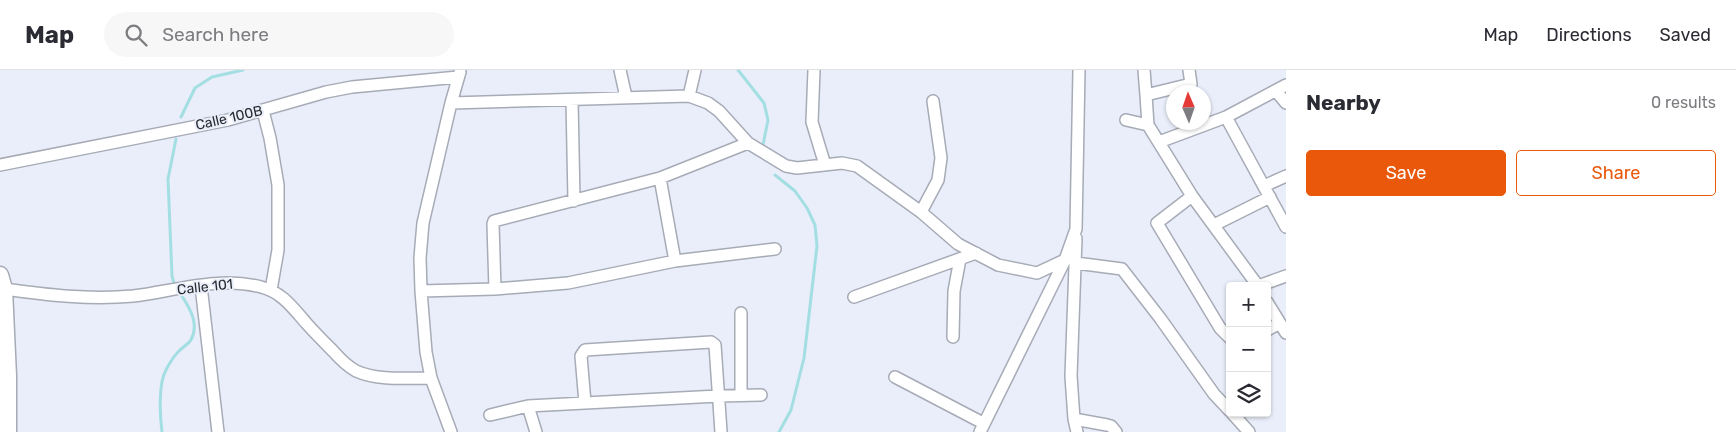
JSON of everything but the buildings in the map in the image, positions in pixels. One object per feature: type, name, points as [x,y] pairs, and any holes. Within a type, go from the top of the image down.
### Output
[{"type":"street","points":[[620,70],[626,97]]},
{"type":"street","points":[[689,96],[695,70]]},
{"type":"street","points":[[814,70],[812,122],[825,165]]},
{"type":"street","points":[[1077,432],[1074,419],[1071,376],[1070,262],[1076,229],[1079,70]]},
{"type":"street","points":[[1144,70],[1148,125],[1192,196],[1255,282]]},
{"type":"street","points":[[1146,95],[1191,84],[1189,70]]},
{"type":"street","points":[[451,432],[431,378],[426,352],[420,258],[422,224],[460,73]]},
{"type":"street","name":"Calle 100B","points":[[0,165],[228,120],[326,92],[460,73]]},
{"type":"street","points":[[1160,142],[1226,117],[1281,88],[1286,103]]},
{"type":"street","points":[[451,103],[689,96],[708,103],[719,111],[748,143],[786,166],[797,168],[842,163],[858,166],[921,212],[958,244],[998,265],[1037,273],[1070,262],[1122,269],[1160,318],[1214,394],[1226,407]]},
{"type":"street","points":[[572,100],[574,202]]},
{"type":"street","points":[[921,212],[938,180],[941,158],[932,101]]},
{"type":"street","points":[[263,111],[278,185],[278,250],[271,290]]},
{"type":"street","points":[[1226,117],[1286,227]]},
{"type":"street","points":[[1126,120],[1148,125]]},
{"type":"street","points":[[494,289],[494,221],[574,202],[660,178],[748,143]]},
{"type":"street","points":[[1264,186],[1286,176]]},
{"type":"street","points":[[660,178],[675,261]]},
{"type":"street","points":[[1192,196],[1157,223],[1220,328],[1226,334]]},
{"type":"street","points":[[1214,225],[1270,197]]},
{"type":"street","points":[[421,292],[494,289],[576,281],[675,261],[775,248]]},
{"type":"street","points":[[854,297],[976,253]]},
{"type":"street","points":[[953,337],[954,291],[960,259]]},
{"type":"street","points":[[895,377],[982,427],[1070,262]]},
{"type":"street","points":[[1269,282],[1286,276]]},
{"type":"street","points":[[2,282],[8,376],[8,432]]},
{"type":"street","name":"Calle 101","points":[[2,282],[70,297],[133,296],[228,283],[244,284],[271,290],[289,302],[307,325],[346,365],[356,371],[368,375],[431,378]]},
{"type":"street","points":[[201,286],[218,432]]},
{"type":"street","points":[[1271,308],[1283,328]]},
{"type":"street","points":[[741,313],[741,396]]},
{"type":"street","points":[[585,403],[581,356],[585,350],[711,342],[714,346],[721,432]]},
{"type":"street","points":[[490,415],[528,406],[761,395]]},
{"type":"street","points":[[528,406],[536,432]]},
{"type":"street","points":[[1236,417],[1249,432]]},
{"type":"street","points":[[1074,419],[1111,426],[1116,432]]},
{"type":"waterway","points":[[181,117],[195,88],[212,77],[243,70]]},
{"type":"waterway","points":[[738,70],[764,103],[768,120],[763,145]]},
{"type":"waterway","points":[[174,283],[172,276],[168,179],[176,139]]},
{"type":"waterway","points":[[775,175],[795,191],[807,208],[815,225],[817,246],[804,358],[791,410],[779,432]]},
{"type":"waterway","points":[[162,432],[160,400],[163,376],[175,355],[191,340],[194,327],[192,315],[180,293]]}]
